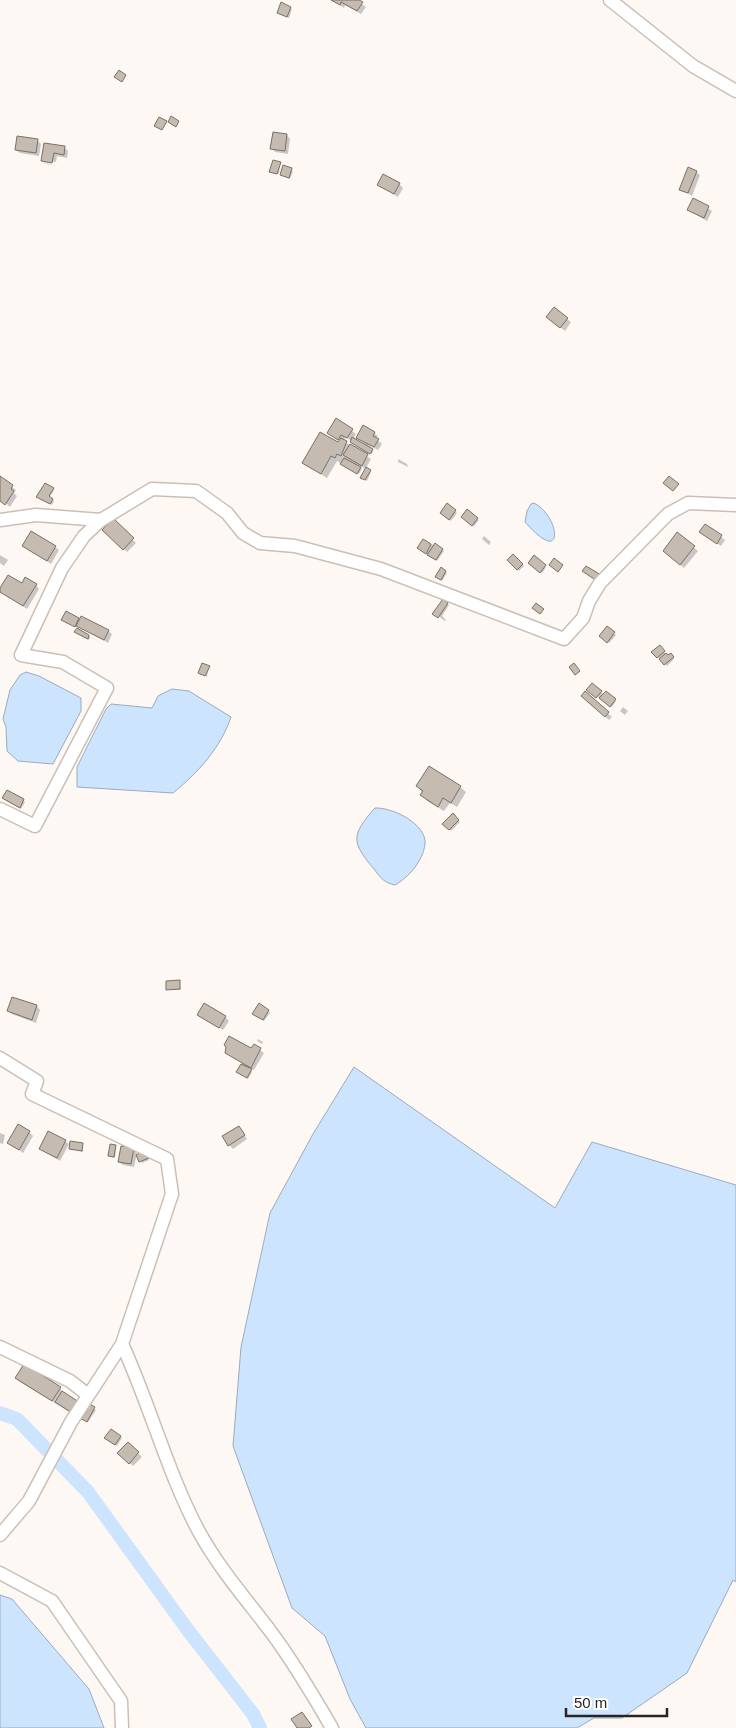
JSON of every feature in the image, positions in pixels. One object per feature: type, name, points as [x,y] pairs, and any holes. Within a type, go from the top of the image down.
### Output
[{"type":"street","points":[[610,0],[693,66],[736,91]]},
{"type":"street","points":[[0,809],[35,826],[107,688],[63,662],[22,655],[62,568],[84,536],[101,520],[152,489],[196,491],[227,513],[243,533],[260,543],[295,546],[381,569],[564,639],[583,618],[588,601],[600,583],[668,514],[688,504],[736,506]]},
{"type":"street","points":[[0,520],[36,516],[101,520]]},
{"type":"street","points":[[0,1058],[37,1081],[32,1094],[167,1159],[172,1194],[122,1344],[71,1422],[29,1501],[0,1535]]},
{"type":"street","points":[[122,1344],[142,1388],[164,1452],[199,1531],[230,1578],[304,1678],[332,1728]]},
{"type":"street","points":[[0,1347],[70,1381],[88,1394]]},
{"type":"street","points":[[0,1573],[52,1601],[122,1702],[122,1728]]},
{"type":"water","points":[[534,503],[543,509],[549,518],[555,535],[553,540],[547,541],[525,522],[527,511],[531,504]]},
{"type":"water","points":[[26,672],[39,676],[81,698],[81,711],[53,764],[18,761],[7,751],[6,727],[3,719],[10,690],[20,675]]},
{"type":"water","points":[[172,689],[189,691],[231,717],[215,749],[200,768],[173,793],[77,787],[77,767],[106,709],[111,704],[152,708],[158,696]]},
{"type":"water","points":[[375,808],[390,810],[407,818],[415,824],[424,837],[424,850],[418,862],[405,878],[395,885],[388,883],[380,877],[366,860],[358,845],[357,838],[361,825]]},
{"type":"water","points":[[354,1067],[555,1208],[592,1142],[736,1185],[736,1582],[733,1580],[687,1673],[622,1718],[594,1718],[577,1728],[366,1728],[350,1699],[325,1636],[292,1608],[233,1446],[241,1347],[270,1213],[313,1134]]},
{"type":"water","points":[[0,1595],[12,1599],[89,1689],[104,1728],[0,1728]]},
{"type":"building","points":[[331,0],[359,0],[363,2],[357,11],[341,2],[340,5]]},
{"type":"building","points":[[281,2],[291,7],[287,17],[277,13]]},
{"type":"building","points":[[119,70],[126,75],[122,82],[114,77]]},
{"type":"building","points":[[171,116],[179,121],[176,127],[168,122]]},
{"type":"building","points":[[159,117],[167,121],[162,130],[154,126]]},
{"type":"building","points":[[273,132],[287,134],[285,151],[270,149]]},
{"type":"building","points":[[17,136],[38,139],[36,153],[15,150]]},
{"type":"building","points":[[44,143],[65,146],[64,155],[54,153],[52,163],[41,161]]},
{"type":"building","points":[[273,160],[281,162],[277,174],[269,172]]},
{"type":"building","points":[[283,165],[292,168],[289,178],[280,175]]},
{"type":"building","points":[[688,167],[697,171],[688,193],[679,190]]},
{"type":"building","points":[[383,174],[400,183],[394,194],[377,185]]},
{"type":"building","points":[[693,198],[709,206],[704,218],[687,210]]},
{"type":"building","points":[[554,307],[568,318],[560,328],[546,317]]},
{"type":"building","points":[[336,418],[353,429],[347,438],[341,435],[338,440],[327,433]]},
{"type":"building","points":[[363,425],[375,432],[373,436],[379,439],[374,447],[356,438]]},
{"type":"building","points":[[320,432],[338,442],[341,438],[347,441],[341,456],[337,454],[335,458],[331,456],[321,474],[302,463]]},
{"type":"building","points":[[352,437],[373,449],[370,454],[350,442]]},
{"type":"building","points":[[350,444],[368,454],[362,466],[343,455]]},
{"type":"building","points":[[344,458],[361,467],[357,474],[340,464]]},
{"type":"building","points":[[366,467],[371,470],[365,480],[360,478]]},
{"type":"building","points":[[0,476],[13,485],[11,489],[14,491],[5,505],[0,501]]},
{"type":"building","points":[[669,476],[679,484],[673,491],[663,483]]},
{"type":"building","points":[[45,483],[54,488],[49,496],[53,499],[50,504],[36,497]]},
{"type":"building","points":[[447,503],[456,510],[449,520],[440,513]]},
{"type":"building","points":[[467,509],[478,518],[472,526],[461,517]]},
{"type":"building","points":[[113,518],[134,538],[123,550],[102,530]]},
{"type":"building","points":[[705,524],[722,535],[717,544],[699,532]]},
{"type":"building","points":[[31,531],[56,546],[47,561],[22,546]]},
{"type":"building","points":[[677,532],[695,546],[680,565],[663,551]]},
{"type":"building","points":[[423,539],[431,544],[426,554],[417,548]]},
{"type":"building","points":[[435,543],[443,549],[436,560],[427,555]]},
{"type":"building","points":[[513,554],[523,564],[517,570],[507,560]]},
{"type":"building","points":[[534,555],[546,565],[540,573],[528,563]]},
{"type":"building","points":[[554,558],[563,565],[558,572],[549,565]]},
{"type":"building","points":[[586,566],[601,575],[597,581],[582,571]]},
{"type":"building","points":[[441,567],[446,571],[441,580],[435,577]]},
{"type":"building","points":[[8,575],[22,583],[25,577],[37,584],[23,606],[0,592],[0,588]]},
{"type":"building","points":[[443,599],[448,603],[438,618],[432,614]]},
{"type":"building","points":[[536,603],[544,609],[540,614],[532,608]]},
{"type":"building","points":[[66,611],[79,618],[75,627],[61,620]]},
{"type":"building","points":[[81,616],[109,630],[104,640],[76,626]]},
{"type":"building","points":[[607,626],[615,632],[607,643],[599,636]]},
{"type":"building","points":[[77,628],[89,635],[88,639],[74,632]]},
{"type":"building","points":[[660,645],[665,651],[657,658],[651,652]]},
{"type":"building","points":[[666,653],[668,655],[671,653],[674,657],[664,665],[659,659]]},
{"type":"building","points":[[202,663],[210,666],[205,676],[198,673]]},
{"type":"building","points":[[574,663],[580,671],[575,675],[569,667]]},
{"type":"building","points":[[592,683],[602,691],[596,698],[586,690]]},
{"type":"building","points":[[585,691],[609,712],[605,717],[581,696]]},
{"type":"building","points":[[606,691],[616,699],[610,707],[599,698]]},
{"type":"building","points":[[429,766],[461,786],[451,803],[443,798],[438,807],[420,795],[423,791],[416,786]]},
{"type":"building","points":[[7,790],[24,799],[20,808],[2,798]]},
{"type":"building","points":[[453,813],[459,820],[449,830],[442,824]]},
{"type":"building","points":[[180,980],[180,989],[166,990],[166,981]]},
{"type":"building","points":[[12,997],[37,1005],[32,1020],[7,1011]]},
{"type":"building","points":[[204,1003],[226,1016],[219,1028],[197,1015]]},
{"type":"building","points":[[259,1003],[269,1010],[263,1020],[252,1014]]},
{"type":"building","points":[[229,1036],[251,1048],[254,1044],[261,1048],[251,1068],[225,1053],[226,1047],[224,1045]]},
{"type":"building","points":[[241,1064],[252,1069],[247,1078],[236,1072]]},
{"type":"building","points":[[18,1124],[30,1131],[19,1150],[7,1143]]},
{"type":"building","points":[[239,1126],[245,1135],[228,1146],[222,1136]]},
{"type":"building","points":[[48,1131],[66,1140],[57,1158],[39,1149]]},
{"type":"building","points":[[70,1141],[83,1143],[82,1151],[69,1149]]},
{"type":"building","points":[[110,1144],[116,1145],[114,1157],[108,1156]]},
{"type":"building","points":[[121,1146],[134,1148],[131,1164],[118,1162]]},
{"type":"building","points":[[145,1151],[149,1158],[139,1162],[136,1155]]},
{"type":"building","points":[[24,1364],[61,1387],[52,1401],[15,1378]]},
{"type":"building","points":[[62,1391],[79,1402],[72,1413],[55,1402]]},
{"type":"building","points":[[86,1402],[95,1407],[87,1422],[78,1417]]},
{"type":"building","points":[[111,1429],[121,1436],[115,1445],[104,1438]]},
{"type":"building","points":[[128,1442],[139,1452],[129,1464],[117,1453]]},
{"type":"building","points":[[302,1712],[312,1726],[309,1728],[297,1728],[291,1719]]},
{"type":"waterway","points":[[0,1413],[17,1419],[88,1492],[187,1629],[253,1714],[260,1728]]}]
